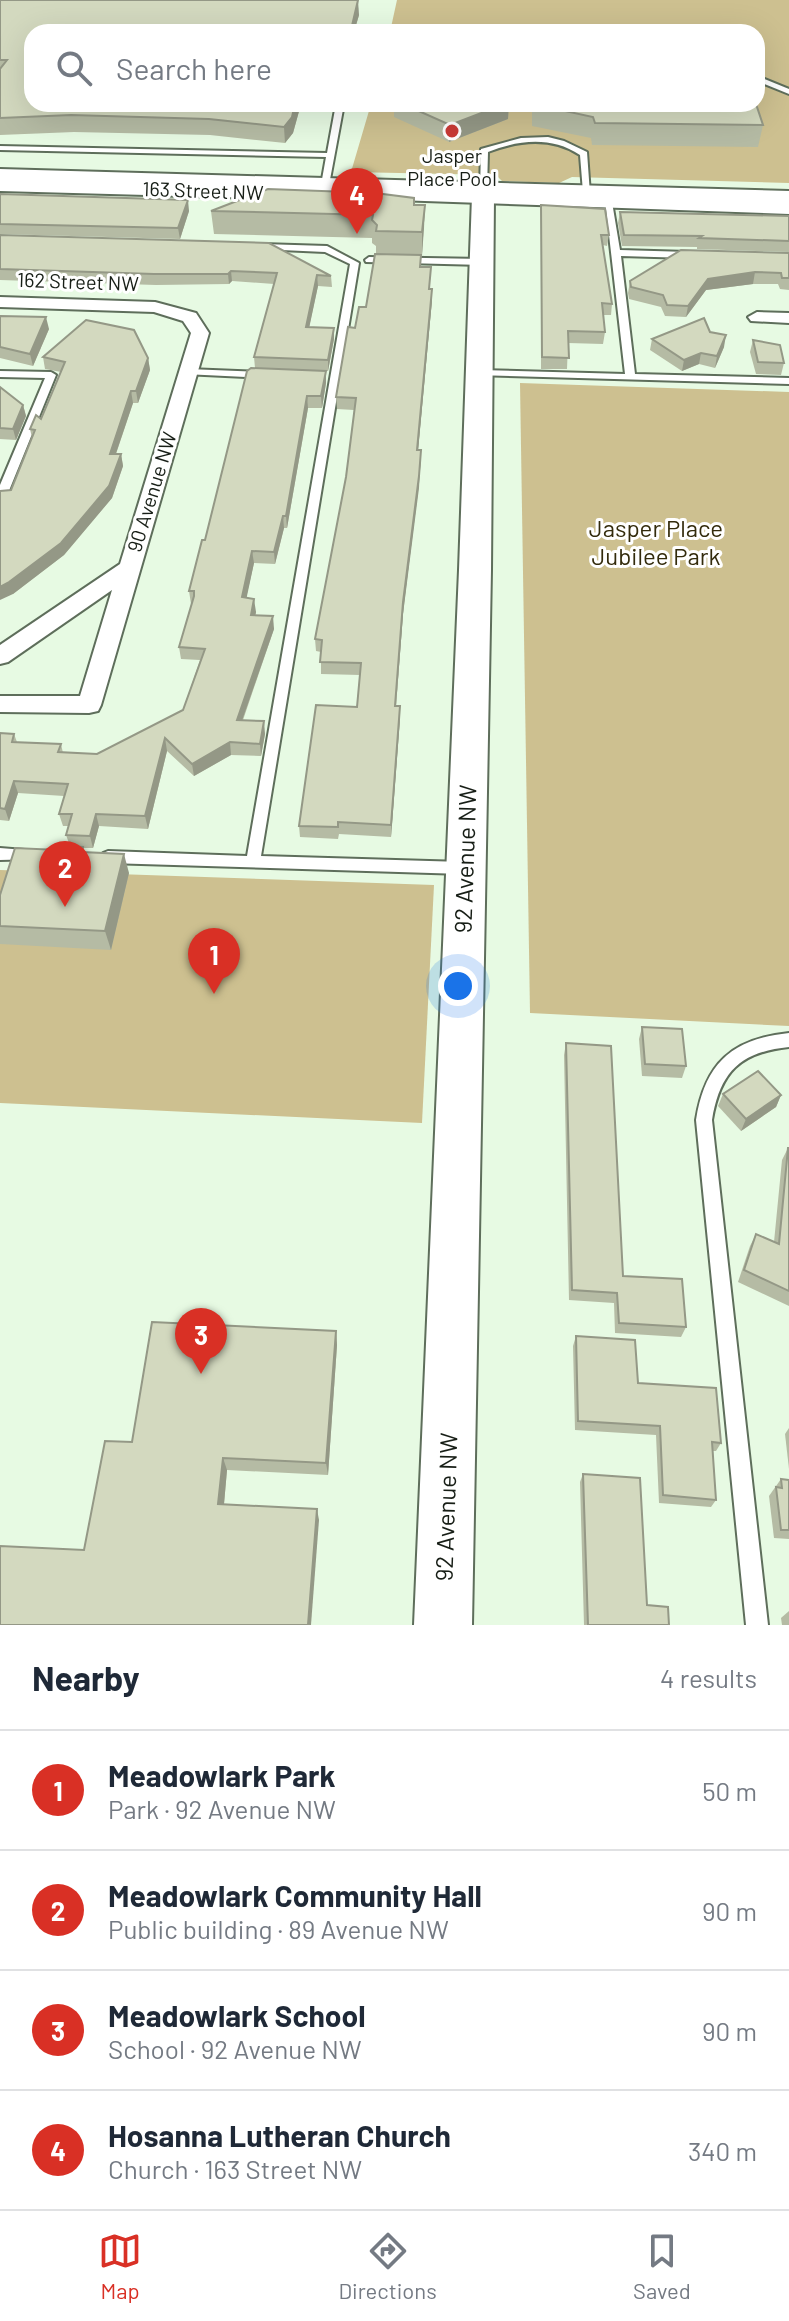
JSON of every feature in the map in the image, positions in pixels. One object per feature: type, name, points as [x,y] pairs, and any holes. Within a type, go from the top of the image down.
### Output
[{"type":"street","name":"163 Street NW","points":[[0,176],[325,185],[789,209]]},
{"type":"street","name":"163 Street NW","points":[[0,186],[483,194],[587,192],[789,198]]},
{"type":"street","name":"92 Avenue NW","points":[[443,1625],[483,194]]},
{"type":"street","name":"162 Street NW","points":[[0,302],[155,307]]},
{"type":"street","name":"90 Avenue NW","points":[[0,704],[89,705],[200,333],[190,317],[155,307]]},
{"type":"street","points":[[757,317],[789,318]]},
{"type":"street","points":[[0,656],[128,569]]},
{"type":"lane","points":[[765,82],[789,92]]},
{"type":"lane","points":[[325,185],[339,112]]},
{"type":"lane","points":[[483,194],[484,151],[516,140],[545,140],[572,145],[584,154],[587,192]]},
{"type":"lane","points":[[0,148],[332,155]]},
{"type":"lane","points":[[608,202],[630,377]]},
{"type":"lane","points":[[249,247],[327,249],[355,263],[253,862]]},
{"type":"lane","points":[[616,253],[694,256]]},
{"type":"lane","points":[[369,260],[483,262]]},
{"type":"lane","points":[[188,372],[277,375]]},
{"type":"lane","points":[[479,373],[789,381]]},
{"type":"lane","points":[[0,374],[51,375],[0,498]]},
{"type":"lane","points":[[321,376],[336,377]]},
{"type":"lane","points":[[0,854],[47,855]]},
{"type":"lane","points":[[95,857],[465,869]]},
{"type":"lane","points":[[757,1625],[704,1120],[709,1088],[729,1063],[755,1046],[789,1040]]},
{"type":"green space","points":[[397,0],[789,0],[789,183],[572,177],[559,183],[502,181],[496,175],[351,172],[369,112],[765,112],[765,24],[392,24]]},
{"type":"green space","name":"Jasper Place Jubilee Park","points":[[520,383],[789,392],[789,1026],[530,1013]]},
{"type":"green space","points":[[0,870],[434,885],[422,1123],[0,1103]]},
{"type":"building","points":[[0,0],[358,0],[352,24],[24,24],[24,112],[293,112],[284,127],[209,119],[71,115],[0,118],[0,69],[7,60],[0,60]]},
{"type":"building","points":[[421,112],[484,112],[450,125]]},
{"type":"building","points":[[570,112],[759,112],[763,125],[595,123],[593,117]]},
{"type":"building","points":[[268,189],[375,193],[414,198],[414,205],[425,205],[422,232],[376,231],[373,215],[211,211]]},
{"type":"building","points":[[0,194],[188,200],[178,228],[0,224]]},
{"type":"building","points":[[541,205],[605,209],[609,235],[601,235],[612,304],[602,303],[605,332],[568,331],[569,358],[542,357]]},
{"type":"building","points":[[620,212],[789,216],[789,241],[624,235]]},
{"type":"building","points":[[0,235],[269,243],[331,276],[317,275],[306,327],[334,328],[328,360],[254,357],[277,273],[154,274],[0,269]]},
{"type":"building","points":[[681,250],[789,253],[789,278],[782,278],[781,273],[755,272],[708,279],[688,306],[667,305],[663,295],[631,287],[630,281]]},
{"type":"building","points":[[375,254],[421,255],[420,267],[431,267],[429,289],[432,289],[417,450],[421,450],[419,476],[403,602],[395,706],[400,706],[391,825],[338,822],[338,827],[299,826],[316,705],[357,707],[361,663],[320,662],[322,640],[315,639],[346,477],[356,398],[336,397],[348,327],[355,328],[359,307],[366,307]]},
{"type":"building","points":[[0,316],[46,317],[30,354],[0,347]]},
{"type":"building","points":[[704,318],[710,332],[726,335],[717,356],[701,353],[684,360],[652,339]]},
{"type":"building","points":[[86,320],[134,330],[148,358],[136,391],[131,391],[110,454],[121,454],[109,486],[61,543],[0,587],[0,491],[11,490],[35,430],[30,429],[36,415],[41,419],[65,362],[43,357]]},
{"type":"building","points":[[753,340],[780,345],[784,363],[758,362]]},
{"type":"building","points":[[251,368],[326,371],[321,396],[307,396],[286,516],[283,516],[274,552],[252,551],[242,597],[254,599],[251,615],[273,616],[237,720],[264,721],[260,744],[230,742],[192,764],[165,738],[145,816],[96,814],[90,836],[66,835],[72,814],[59,814],[68,784],[14,781],[5,809],[0,808],[0,733],[14,734],[12,742],[61,744],[58,752],[97,754],[183,710],[205,649],[179,647],[194,596],[194,591],[189,591],[202,540],[205,540],[247,371]]},
{"type":"building","points":[[0,387],[23,405],[13,429],[0,428]]},
{"type":"building","points":[[59,846],[83,847],[82,852],[124,854],[105,931],[0,926],[0,895],[15,848],[58,850]]},
{"type":"building","points":[[642,1027],[682,1029],[686,1066],[645,1064]]},
{"type":"building","points":[[566,1043],[611,1046],[623,1276],[682,1279],[686,1327],[619,1323],[617,1293],[572,1290]]},
{"type":"building","points":[[758,1071],[781,1095],[746,1119],[723,1094]]},
{"type":"building","points":[[788,1148],[789,1291],[744,1270],[756,1234],[779,1244]]},
{"type":"building","points":[[152,1322],[336,1331],[326,1463],[223,1458],[218,1504],[317,1509],[308,1625],[0,1625],[0,1546],[84,1550],[105,1441],[132,1442]]},
{"type":"building","points":[[576,1336],[635,1340],[638,1383],[716,1388],[721,1443],[712,1442],[716,1500],[663,1495],[660,1426],[578,1421]]},
{"type":"building","points":[[583,1474],[640,1478],[647,1605],[668,1607],[669,1625],[588,1625]]},
{"type":"building","points":[[781,1479],[789,1480],[789,1530],[781,1530],[776,1487],[782,1488]]},
{"type":"place","name":"Jasper Place Pool","points":[[452,131]]},
{"type":"place","name":"Hosanna Lutheran Church","points":[[357,234]]},
{"type":"place","name":"Meadowlark Community Hall","points":[[65,907]]},
{"type":"place","name":"Meadowlark Park","points":[[214,994]]},
{"type":"place","name":"Meadowlark School","points":[[201,1374]]}]
